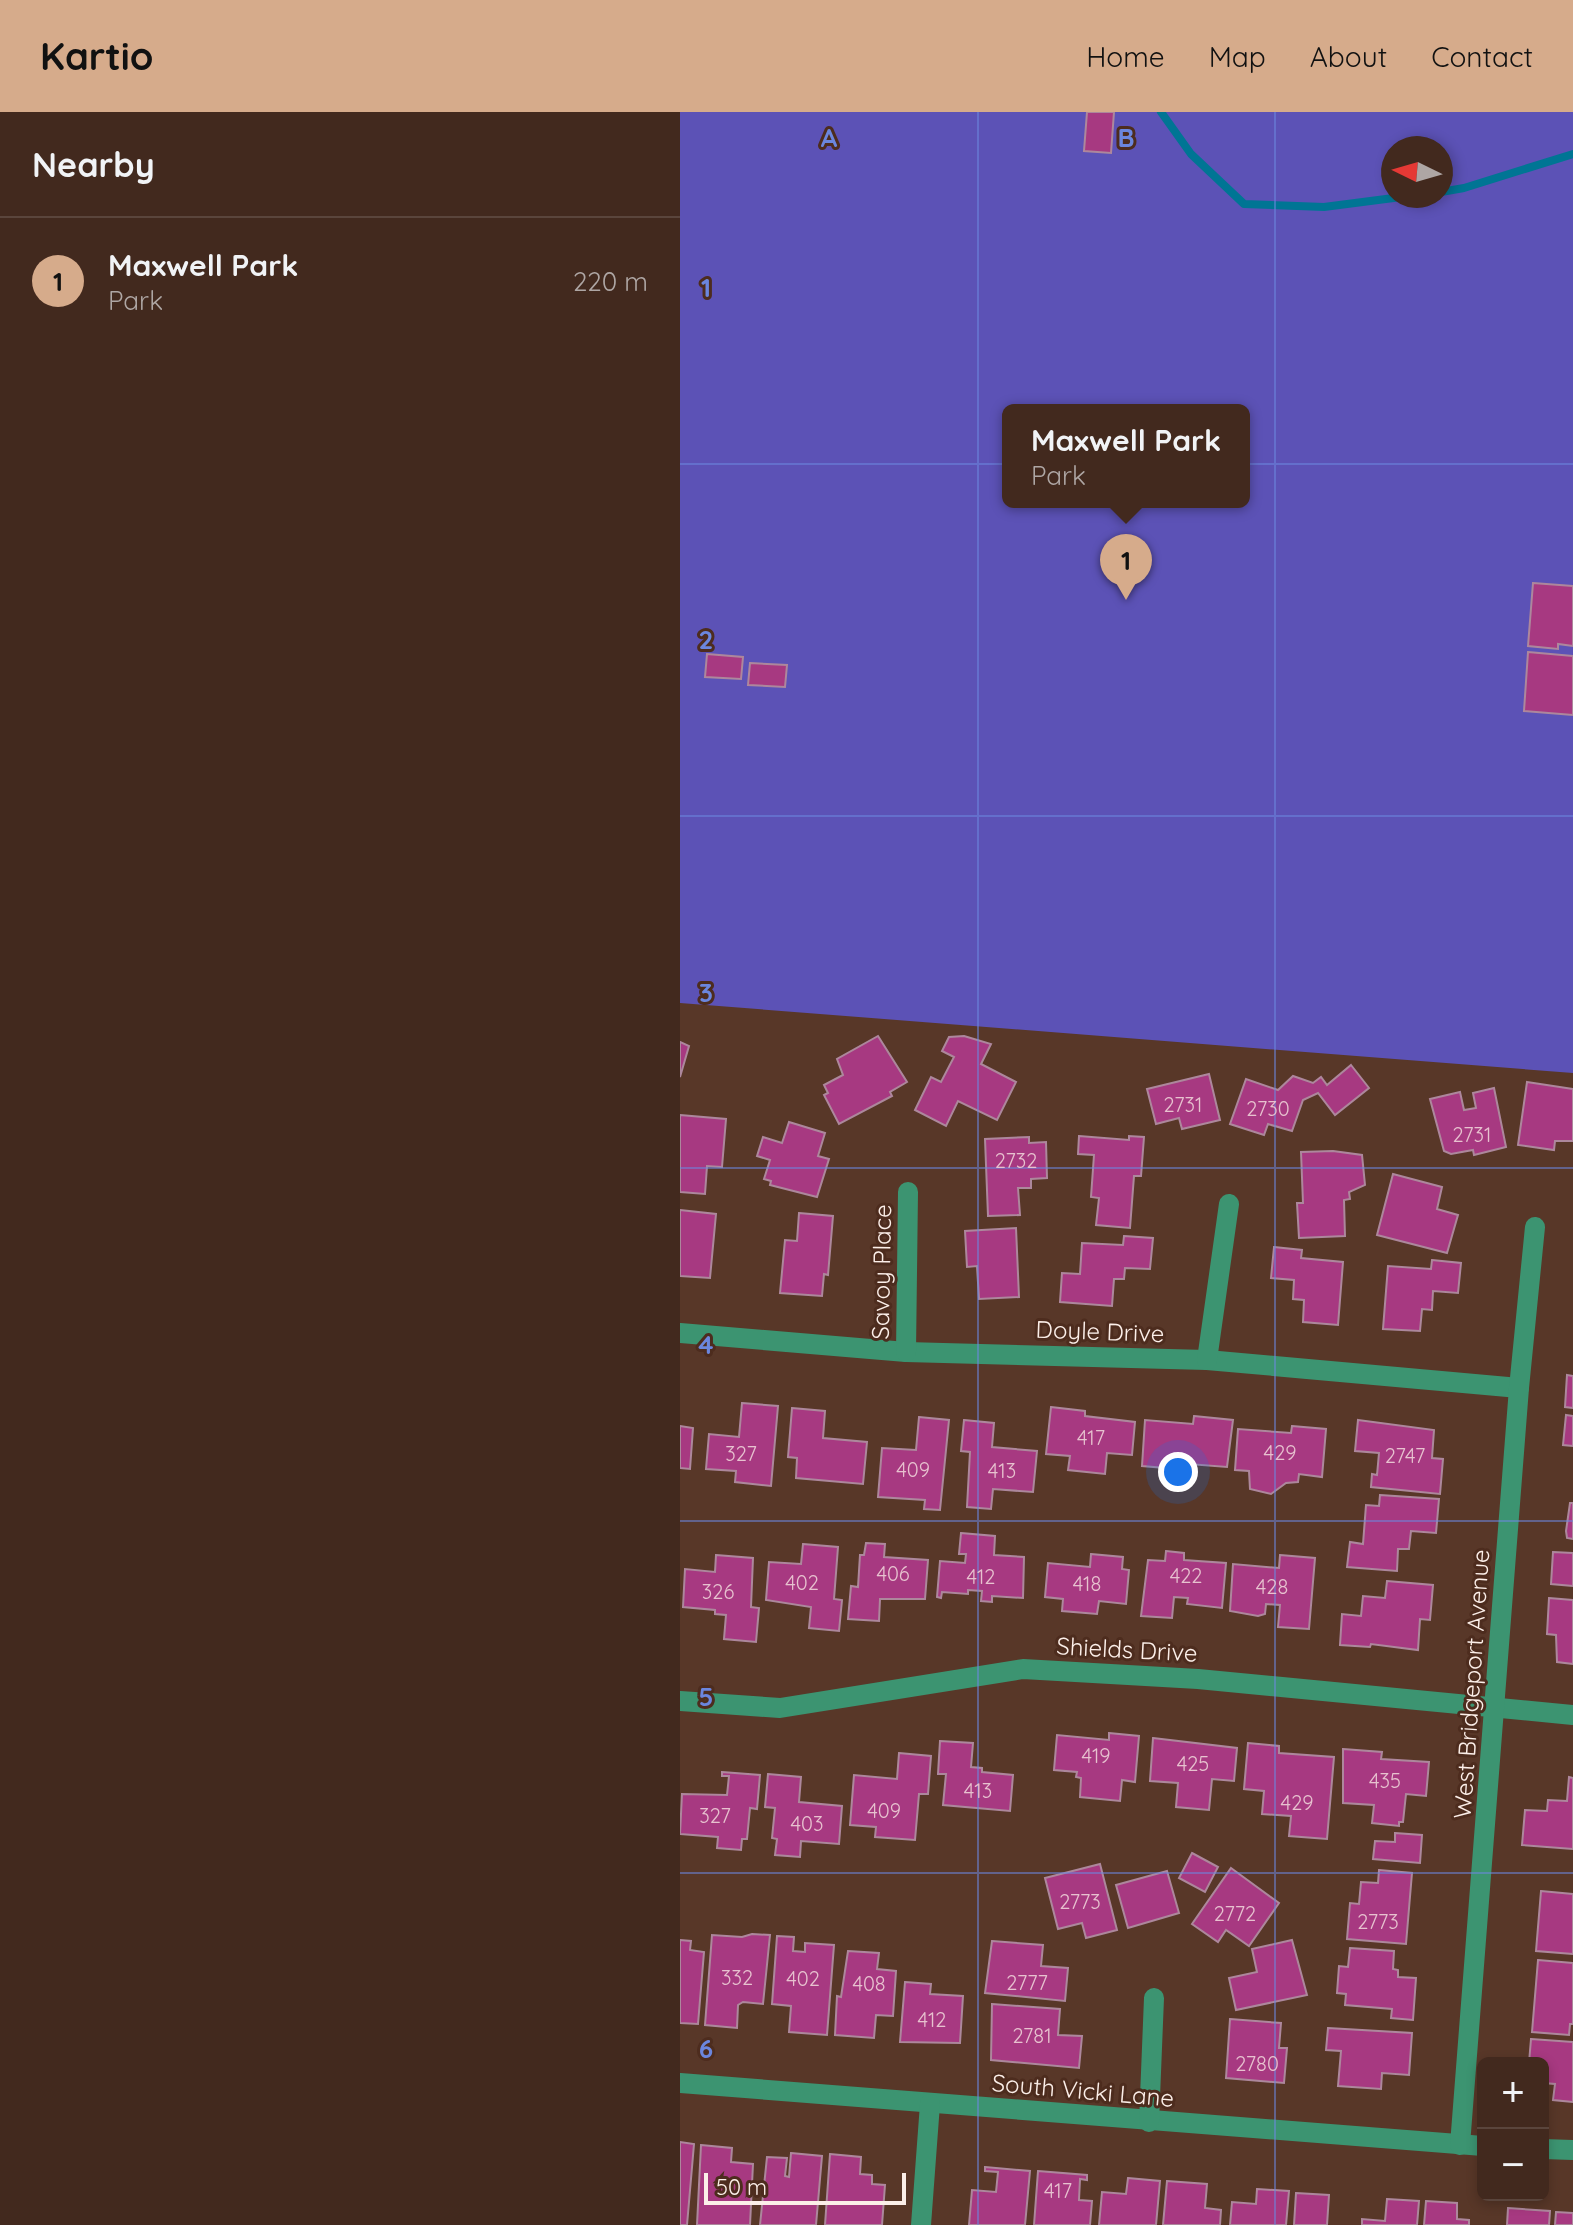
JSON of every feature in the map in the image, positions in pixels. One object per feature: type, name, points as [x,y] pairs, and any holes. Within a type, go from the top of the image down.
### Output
[{"type":"street","name":"Savoy Place","points":[[906,1352],[908,1192]]},
{"type":"street","points":[[1207,1360],[1229,1204]]},
{"type":"street","name":"West Bridgeport Avenue","points":[[1460,2145],[1519,1388],[1535,1227]]},
{"type":"street","name":"Doyle Drive","points":[[680,1333],[906,1352],[1207,1360],[1519,1388]]},
{"type":"street","name":"Shields Drive","points":[[680,1701],[780,1708],[1023,1669],[1198,1679],[1573,1715]]},
{"type":"street","points":[[1149,2122],[1154,1998]]},
{"type":"street","name":"South Vicki Lane","points":[[680,2083],[1477,2146]]},
{"type":"street","points":[[921,2225],[930,2104]]},
{"type":"street","points":[[1549,2149],[1573,2150]]},
{"type":"shaded area","points":[[680,112],[1573,112],[1573,1073],[680,1003]]},
{"type":"building","points":[[1087,112],[1114,112],[1111,153],[1084,151]]},
{"type":"building","points":[[1533,583],[1573,586],[1573,646],[1558,644],[1558,649],[1528,646]]},
{"type":"building","points":[[1528,652],[1573,656],[1573,715],[1524,711]]},
{"type":"building","points":[[707,654],[743,657],[741,679],[705,677]]},
{"type":"building","points":[[750,663],[787,665],[785,687],[748,685]]},
{"type":"building","points":[[878,1036],[907,1082],[890,1092],[892,1096],[839,1124],[824,1095],[828,1093],[824,1085],[843,1075],[837,1059]]},
{"type":"building","points":[[964,1036],[991,1044],[981,1064],[1016,1082],[997,1120],[958,1101],[946,1126],[915,1110],[931,1077],[941,1082],[954,1057],[942,1051],[949,1037]]},
{"type":"building","points":[[680,1042],[689,1046],[680,1077]]},
{"type":"building","points":[[1351,1065],[1369,1088],[1335,1115],[1318,1093],[1303,1100],[1292,1131],[1268,1124],[1264,1135],[1230,1124],[1246,1079],[1278,1090],[1293,1076],[1313,1083],[1321,1077],[1327,1085]]},
{"type":"building","points":[[1209,1074],[1220,1120],[1182,1129],[1179,1118],[1156,1124],[1147,1089]]},
{"type":"building","points":[[1527,1082],[1573,1089],[1573,1141],[1555,1141],[1554,1150],[1518,1145]]},
{"type":"building","points":[[1494,1088],[1506,1147],[1474,1155],[1473,1150],[1451,1154],[1444,1151],[1430,1099],[1460,1092],[1464,1110],[1476,1108],[1473,1093]]},
{"type":"building","points":[[680,1115],[726,1119],[722,1167],[707,1166],[705,1194],[680,1192]]},
{"type":"building","points":[[789,1122],[825,1133],[818,1156],[829,1159],[817,1197],[770,1185],[771,1181],[764,1179],[770,1160],[757,1156],[763,1137],[782,1143]]},
{"type":"building","points":[[1079,1136],[1129,1140],[1129,1136],[1144,1137],[1141,1176],[1134,1176],[1130,1228],[1096,1225],[1099,1198],[1091,1197],[1094,1155],[1078,1154]]},
{"type":"building","points":[[1029,1137],[1029,1143],[1046,1142],[1047,1178],[1031,1179],[1031,1188],[1018,1188],[1020,1215],[988,1216],[985,1139]]},
{"type":"building","points":[[1333,1151],[1362,1155],[1365,1185],[1349,1192],[1350,1199],[1344,1200],[1345,1236],[1299,1238],[1297,1203],[1303,1203],[1301,1152]]},
{"type":"building","points":[[1393,1174],[1442,1187],[1437,1209],[1458,1215],[1447,1253],[1377,1235]]},
{"type":"building","points":[[680,1210],[716,1214],[710,1278],[680,1276]]},
{"type":"building","points":[[799,1213],[833,1216],[828,1275],[824,1274],[822,1296],[780,1293],[785,1240],[797,1241]]},
{"type":"building","points":[[1016,1228],[1019,1297],[979,1299],[977,1266],[967,1267],[965,1231]]},
{"type":"building","points":[[1124,1236],[1153,1238],[1150,1269],[1125,1268],[1124,1279],[1114,1279],[1112,1306],[1060,1302],[1062,1273],[1080,1274],[1082,1243],[1123,1245]]},
{"type":"building","points":[[1274,1247],[1302,1250],[1301,1258],[1343,1262],[1338,1325],[1303,1322],[1304,1300],[1293,1299],[1294,1280],[1271,1278]]},
{"type":"building","points":[[1432,1260],[1461,1263],[1458,1293],[1433,1291],[1432,1310],[1422,1309],[1420,1331],[1383,1329],[1388,1266],[1431,1269]]},
{"type":"building","points":[[1567,1375],[1573,1376],[1573,1408],[1565,1407]]},
{"type":"building","points":[[742,1403],[778,1406],[771,1486],[735,1482],[736,1471],[706,1469],[709,1434],[739,1437]]},
{"type":"building","points":[[1051,1407],[1085,1411],[1085,1416],[1135,1422],[1132,1455],[1107,1453],[1105,1474],[1068,1470],[1070,1456],[1046,1454]]},
{"type":"building","points":[[792,1408],[825,1411],[823,1438],[867,1442],[863,1484],[796,1478],[797,1458],[788,1457]]},
{"type":"building","points":[[1566,1415],[1573,1416],[1573,1446],[1563,1445]]},
{"type":"building","points":[[1194,1416],[1233,1420],[1227,1467],[1189,1464],[1187,1483],[1164,1481],[1165,1468],[1142,1466],[1145,1420],[1193,1424]]},
{"type":"building","points":[[919,1417],[949,1420],[940,1510],[924,1509],[925,1500],[878,1497],[882,1448],[916,1450]]},
{"type":"building","points":[[964,1420],[994,1423],[992,1447],[1037,1451],[1033,1492],[993,1489],[991,1509],[967,1507],[970,1452],[961,1451]]},
{"type":"building","points":[[1358,1420],[1434,1430],[1432,1458],[1443,1459],[1440,1494],[1371,1487],[1372,1474],[1377,1475],[1379,1453],[1355,1451]]},
{"type":"building","points":[[680,1426],[693,1428],[690,1469],[680,1468]]},
{"type":"building","points":[[1292,1426],[1326,1429],[1322,1477],[1299,1474],[1298,1482],[1286,1483],[1271,1494],[1250,1489],[1249,1471],[1235,1470],[1238,1429],[1291,1433]]},
{"type":"building","points":[[1380,1495],[1439,1499],[1436,1533],[1411,1531],[1409,1549],[1398,1549],[1397,1571],[1347,1567],[1350,1542],[1363,1544],[1366,1505],[1379,1506]]},
{"type":"building","points":[[1570,1503],[1573,1503],[1573,1539],[1567,1538],[1566,1531]]},
{"type":"building","points":[[961,1533],[995,1536],[994,1555],[1024,1557],[1023,1598],[992,1596],[992,1602],[981,1601],[982,1591],[968,1590],[968,1594],[942,1592],[941,1598],[937,1597],[940,1561],[965,1563],[966,1554],[959,1554]]},
{"type":"building","points":[[866,1543],[885,1544],[884,1557],[928,1560],[925,1599],[880,1599],[879,1621],[848,1619],[851,1586],[858,1587],[860,1555],[864,1555]]},
{"type":"building","points":[[803,1544],[838,1547],[834,1599],[842,1600],[839,1631],[809,1628],[811,1607],[766,1600],[769,1562],[801,1564]]},
{"type":"building","points":[[1166,1551],[1184,1553],[1184,1560],[1226,1563],[1222,1608],[1187,1604],[1188,1598],[1174,1597],[1172,1618],[1141,1616],[1148,1560],[1165,1561]]},
{"type":"building","points":[[1553,1552],[1573,1553],[1573,1586],[1551,1584]]},
{"type":"building","points":[[1091,1554],[1123,1557],[1122,1569],[1129,1570],[1126,1604],[1099,1601],[1097,1614],[1062,1611],[1063,1599],[1045,1597],[1048,1563],[1090,1567]]},
{"type":"building","points":[[716,1555],[753,1558],[751,1607],[759,1608],[756,1642],[724,1639],[726,1615],[715,1614],[715,1610],[683,1607],[685,1569],[715,1572]]},
{"type":"building","points":[[1280,1555],[1315,1558],[1309,1629],[1278,1627],[1280,1605],[1266,1604],[1265,1614],[1258,1616],[1230,1611],[1233,1564],[1279,1568]]},
{"type":"building","points":[[1387,1581],[1433,1585],[1430,1620],[1420,1619],[1418,1650],[1371,1644],[1370,1647],[1340,1645],[1342,1614],[1361,1616],[1363,1596],[1385,1598]]},
{"type":"building","points":[[1549,1598],[1573,1600],[1573,1664],[1557,1662],[1556,1635],[1547,1634]]},
{"type":"building","points":[[1109,1733],[1139,1736],[1135,1782],[1122,1780],[1120,1801],[1080,1797],[1081,1778],[1076,1777],[1077,1772],[1054,1770],[1057,1735],[1109,1740]]},
{"type":"building","points":[[1153,1738],[1237,1748],[1234,1781],[1212,1779],[1209,1810],[1176,1807],[1178,1783],[1150,1781]]},
{"type":"building","points":[[940,1741],[973,1743],[971,1767],[982,1768],[982,1772],[1013,1775],[1010,1811],[943,1805],[946,1774],[938,1774]]},
{"type":"building","points":[[1248,1743],[1279,1746],[1279,1753],[1334,1757],[1327,1839],[1289,1836],[1291,1816],[1262,1814],[1264,1791],[1244,1789]]},
{"type":"building","points":[[1343,1749],[1382,1752],[1381,1759],[1429,1762],[1426,1796],[1406,1794],[1403,1822],[1399,1822],[1399,1826],[1372,1823],[1374,1805],[1343,1803]]},
{"type":"building","points":[[899,1753],[931,1756],[928,1794],[919,1794],[915,1840],[875,1837],[876,1827],[850,1825],[854,1775],[897,1779]]},
{"type":"building","points":[[722,1772],[760,1775],[757,1809],[750,1808],[747,1839],[742,1839],[741,1850],[717,1848],[718,1837],[680,1834],[682,1794],[727,1795],[729,1776],[722,1776]]},
{"type":"building","points":[[768,1774],[801,1777],[799,1802],[842,1806],[839,1844],[801,1841],[800,1857],[775,1855],[777,1839],[772,1838],[775,1808],[765,1807]]},
{"type":"building","points":[[1569,1777],[1573,1778],[1573,1849],[1522,1845],[1525,1810],[1547,1811],[1548,1800],[1567,1801]]},
{"type":"building","points":[[1395,1833],[1422,1835],[1420,1863],[1373,1859],[1375,1841],[1395,1842]]},
{"type":"building","points":[[1192,1853],[1218,1867],[1205,1892],[1179,1878]]},
{"type":"building","points":[[1100,1864],[1117,1930],[1086,1938],[1082,1923],[1058,1929],[1045,1878]]},
{"type":"building","points":[[1231,1868],[1279,1903],[1249,1946],[1226,1930],[1218,1942],[1192,1924]]},
{"type":"building","points":[[1379,1870],[1412,1873],[1406,1944],[1347,1939],[1350,1903],[1359,1904],[1361,1882],[1378,1883]]},
{"type":"building","points":[[1167,1871],[1179,1913],[1128,1928],[1116,1885]]},
{"type":"building","points":[[1541,1891],[1573,1894],[1573,1954],[1536,1951]]},
{"type":"building","points":[[712,1935],[742,1937],[770,1935],[763,2004],[743,2002],[738,2005],[737,2028],[705,2025]]},
{"type":"building","points":[[777,1936],[794,1937],[793,1951],[805,1952],[805,1943],[834,1945],[827,2035],[789,2032],[791,2006],[772,2004]]},
{"type":"building","points":[[680,1940],[691,1941],[690,1950],[704,1952],[698,2024],[680,2023]]},
{"type":"building","points":[[1292,1940],[1307,1995],[1236,2010],[1229,1978],[1257,1972],[1252,1949]]},
{"type":"building","points":[[992,1941],[1043,1945],[1041,1966],[1068,1968],[1065,2001],[985,1993]]},
{"type":"building","points":[[1350,1948],[1394,1951],[1393,1969],[1398,1970],[1398,1977],[1416,1978],[1413,2020],[1391,2018],[1392,2009],[1345,2005],[1346,1994],[1337,1993],[1339,1966],[1348,1967]]},
{"type":"building","points":[[848,1951],[879,1953],[877,1969],[896,1971],[893,2016],[876,2015],[874,2038],[835,2035],[837,1996],[841,1997]]},
{"type":"building","points":[[1538,1960],[1573,1963],[1573,2024],[1570,2024],[1569,2035],[1532,2032]]},
{"type":"building","points":[[905,1982],[931,1984],[930,1994],[963,1996],[960,2043],[900,2042]]},
{"type":"building","points":[[992,2004],[1060,2009],[1058,2035],[1082,2036],[1079,2068],[991,2060]]},
{"type":"building","points":[[1230,2019],[1281,2023],[1279,2048],[1287,2048],[1284,2083],[1226,2078]]},
{"type":"building","points":[[1328,2028],[1412,2033],[1409,2075],[1382,2073],[1381,2089],[1338,2086],[1341,2051],[1326,2050]]},
{"type":"building","points":[[1531,2039],[1573,2042],[1573,2102],[1553,2100],[1555,2084],[1549,2084],[1549,2057],[1530,2057]]},
{"type":"building","points":[[680,2142],[694,2144],[687,2225],[680,2225]]},
{"type":"building","points":[[701,2145],[732,2148],[731,2162],[753,2164],[750,2225],[697,2225]]},
{"type":"building","points":[[791,2153],[822,2156],[816,2225],[760,2225],[767,2157],[787,2158],[785,2176],[789,2177]]},
{"type":"building","points":[[830,2154],[861,2157],[860,2174],[872,2175],[872,2184],[885,2185],[882,2225],[825,2225]]},
{"type":"building","points":[[985,2167],[1030,2171],[1025,2225],[969,2225],[972,2190],[996,2192],[998,2172],[985,2171]]},
{"type":"building","points":[[1038,2171],[1087,2175],[1087,2180],[1080,2179],[1079,2200],[1092,2201],[1090,2225],[1034,2225]]},
{"type":"building","points":[[1128,2178],[1160,2181],[1156,2225],[1099,2225],[1102,2192],[1126,2194]]},
{"type":"building","points":[[1167,2181],[1207,2184],[1205,2208],[1221,2210],[1220,2225],[1163,2225]]},
{"type":"building","points":[[1257,2189],[1289,2191],[1286,2225],[1230,2225],[1232,2202],[1256,2204]]},
{"type":"building","points":[[1296,2193],[1329,2195],[1327,2225],[1294,2225]]},
{"type":"building","points":[[1387,2199],[1419,2201],[1417,2225],[1362,2225],[1362,2219],[1385,2221]]},
{"type":"building","points":[[1426,2201],[1457,2203],[1457,2219],[1469,2220],[1469,2225],[1424,2225]]},
{"type":"building","points":[[1508,2208],[1550,2211],[1549,2225],[1507,2225]]},
{"type":"building","points":[[1556,2212],[1573,2213],[1573,2225],[1555,2225]]},
{"type":"waterway","points":[[1161,112],[1191,154],[1244,204],[1324,207],[1381,200]]},
{"type":"waterway","points":[[1453,190],[1573,154]]},
{"type":"place","name":"Maxwell Park","points":[[1126,600]]}]
